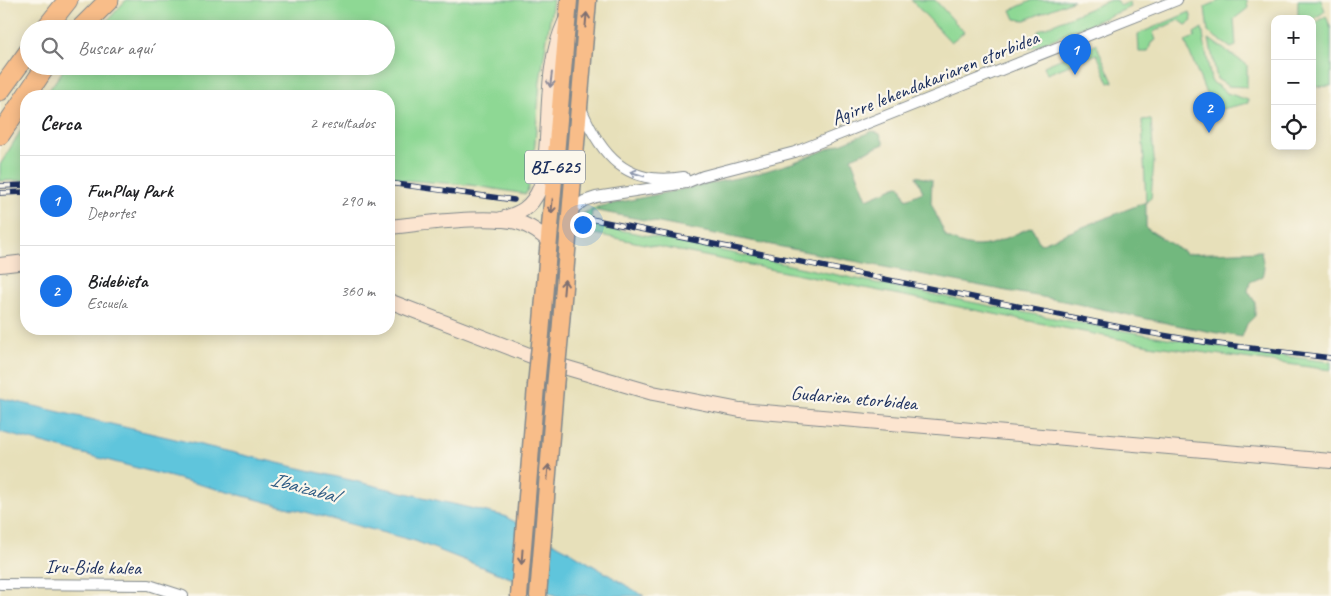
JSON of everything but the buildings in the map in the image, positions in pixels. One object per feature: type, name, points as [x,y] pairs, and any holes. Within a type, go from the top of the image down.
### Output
[{"type":"highway","points":[[52,20],[68,0]]},
{"type":"highway","points":[[82,20],[98,0]]},
{"type":"highway","points":[[89,20],[109,0]]},
{"type":"highway","points":[[0,91],[20,63]]},
{"type":"highway","points":[[29,90],[40,75]]},
{"type":"highway","points":[[0,135],[20,103]]},
{"type":"main road","name":"BI-625","points":[[519,596],[569,0]]},
{"type":"main road","name":"BI-625","points":[[538,596],[588,0]]},
{"type":"street","name":"Agirre lehendakariaren etorbidea","points":[[570,211],[584,201],[596,197],[686,183],[703,176],[759,163],[803,149],[1177,0]]},
{"type":"street","points":[[499,220],[525,211],[533,203],[540,188],[554,59],[558,37],[568,16]]},
{"type":"street","name":"Agirre lehendakariaren etorbidea","points":[[579,104],[594,137],[602,149],[620,166],[632,173],[653,178],[703,176]]},
{"type":"street","points":[[395,227],[499,220],[522,224],[541,234],[549,241]]},
{"type":"street","points":[[0,264],[20,262]]},
{"type":"street","name":"Gudarien etorbidea","points":[[395,303],[555,365],[653,393],[740,410],[1331,460]]},
{"type":"street","name":"Iru-Bide kalea","points":[[0,584],[149,585],[183,596]]},
{"type":"green space","points":[[126,0],[553,0],[540,81],[532,178],[526,194],[470,185],[395,179],[395,90],[49,90],[60,75],[395,75],[395,20],[108,20]]},
{"type":"green space","points":[[911,0],[935,0],[964,32],[951,42]]},
{"type":"green space","points":[[1033,0],[1074,0],[1025,20],[1015,19],[1011,10]]},
{"type":"green space","points":[[1110,0],[1117,0],[1120,6],[1129,2],[1131,7],[1029,49],[1039,30]]},
{"type":"green space","points":[[1221,0],[1247,0],[1248,8],[1234,19],[1236,46],[1231,48],[1208,32],[1205,7]]},
{"type":"green space","points":[[1298,0],[1321,0],[1325,11],[1316,18],[1316,15],[1298,15]]},
{"type":"green space","points":[[1190,12],[1192,21],[1186,25],[1179,20],[1153,32],[1156,40],[1151,43],[1148,52],[1139,52],[1138,34]]},
{"type":"green space","points":[[1326,16],[1331,29],[1331,86],[1316,87],[1316,23]]},
{"type":"green space","points":[[1202,28],[1211,81],[1227,93],[1248,100],[1248,103],[1213,111],[1185,41],[1195,37],[1194,33]]},
{"type":"green space","points":[[1209,39],[1247,65],[1247,87],[1228,86],[1217,79]]},
{"type":"green space","points":[[1096,44],[1113,82],[1109,83],[1097,54],[1047,74],[1044,66]]},
{"type":"green space","points":[[1151,119],[1154,160],[1151,198],[1146,202],[1142,120]]},
{"type":"green space","points":[[873,131],[880,134],[884,144],[851,158],[867,199],[900,185],[906,199],[923,192],[916,176],[932,180],[931,203],[946,237],[959,243],[980,246],[999,241],[1032,227],[1040,244],[1146,202],[1146,228],[1187,254],[1261,251],[1264,268],[1262,277],[1250,282],[1248,291],[1255,302],[1255,316],[1247,324],[1242,337],[598,211],[597,207],[756,174],[792,163]]},
{"type":"green space","points":[[20,132],[20,180],[0,181],[0,165]]},
{"type":"green space","points":[[597,207],[598,211],[592,211],[590,224],[1052,318],[1237,349],[1331,362],[1331,370],[1149,345],[580,231],[583,214]]},
{"type":"water","name":"Ibaizabal","points":[[0,398],[504,516],[567,550],[644,596],[557,596],[415,541],[0,432]]},
{"type":"railway","points":[[395,184],[514,200]]},
{"type":"railway","points":[[0,186],[20,185]]},
{"type":"railway","points":[[0,193],[20,192]]},
{"type":"railway","points":[[591,219],[1144,332],[1210,343],[1331,358]]},
{"type":"place","name":"FunPlay Park","points":[[1075,75]]},
{"type":"place","name":"Bidebieta","points":[[1209,133]]}]
